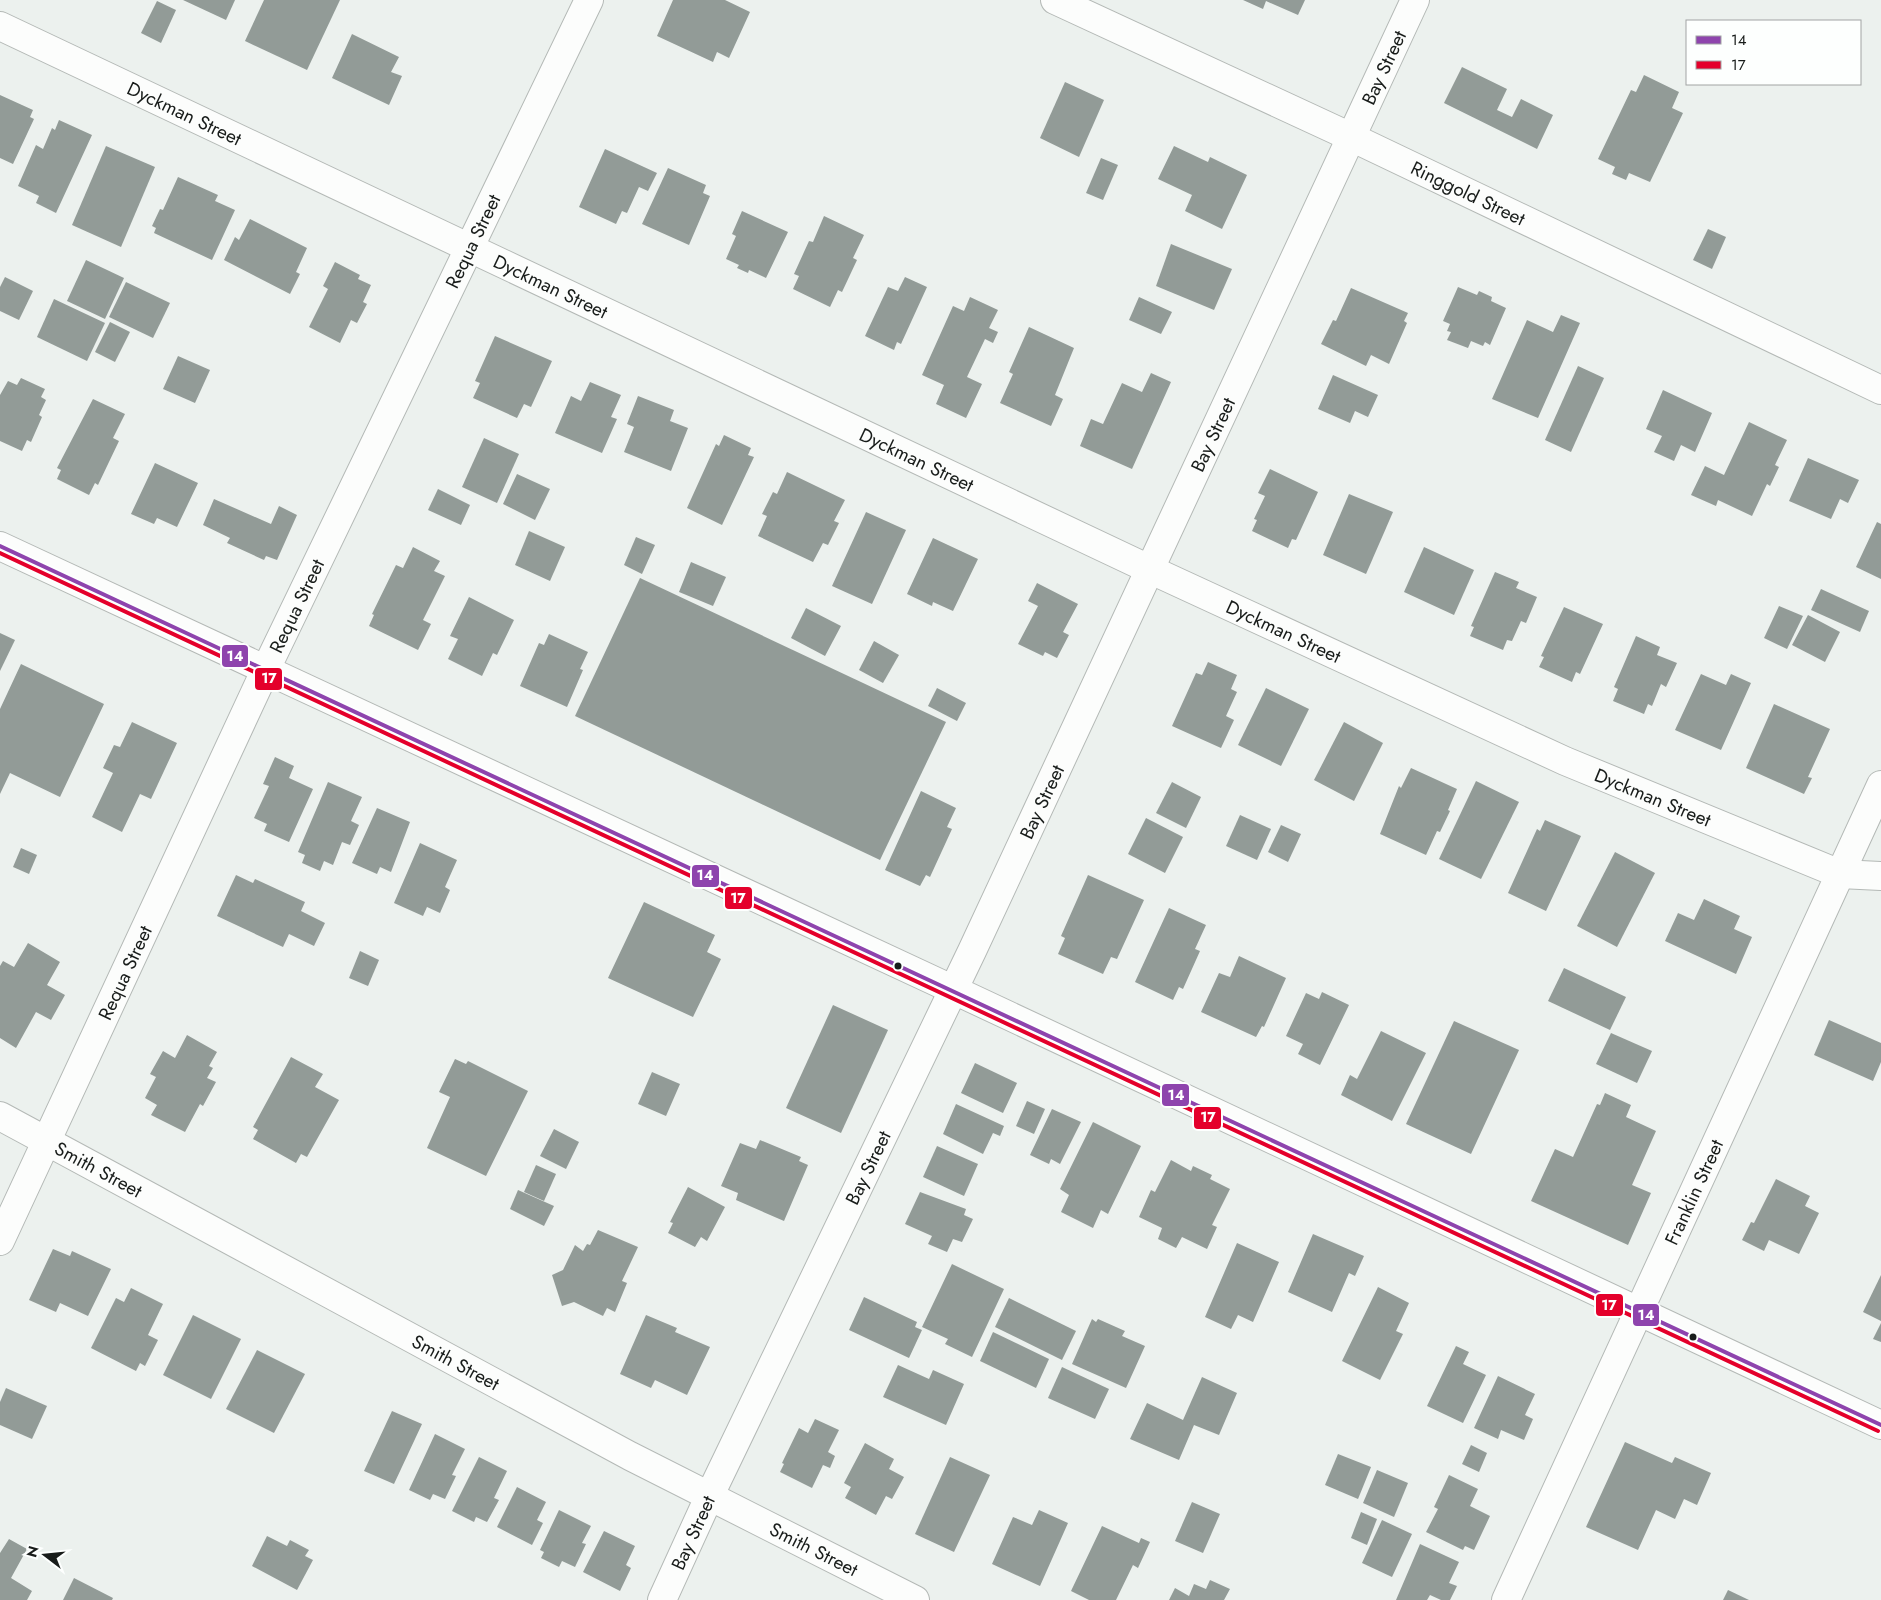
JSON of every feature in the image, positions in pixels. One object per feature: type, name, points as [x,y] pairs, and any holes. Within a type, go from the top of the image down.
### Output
[{"type":"street","name":"Requa Street","points":[[0,1241],[265,671],[589,0]]},
{"type":"street","name":"Ringgold Street","points":[[1055,0],[1351,137],[1881,390]]},
{"type":"street","name":"Bay Street","points":[[662,1600],[709,1497],[954,990],[1415,0]]},
{"type":"street","name":"Dyckman Street","points":[[0,26],[1149,569],[1565,761],[1840,874],[1881,876]]},
{"type":"street","points":[[0,546],[265,671],[954,990],[1881,1425]]},
{"type":"street","name":"Franklin Street","points":[[1506,1600],[1840,874],[1878,798]]},
{"type":"street","name":"Smith Street","points":[[0,1116],[709,1497],[915,1600]]},
{"type":"building","points":[[183,0],[235,0],[226,20]]},
{"type":"building","points":[[264,0],[340,0],[307,70],[245,41]]},
{"type":"building","points":[[673,0],[725,0],[750,12],[729,58],[717,52],[713,62],[657,36]]},
{"type":"building","points":[[1243,0],[1305,0],[1298,15],[1266,1],[1263,9]]},
{"type":"building","points":[[157,1],[176,10],[161,43],[141,33]]},
{"type":"building","points":[[352,34],[399,57],[391,72],[402,76],[389,105],[332,78]]},
{"type":"building","points":[[1462,67],[1507,89],[1497,110],[1512,117],[1521,99],[1553,115],[1537,149],[1444,103]]},
{"type":"building","points":[[1644,75],[1679,92],[1672,108],[1683,113],[1650,182],[1629,173],[1626,180],[1612,174],[1615,167],[1598,159],[1631,90],[1636,92]]},
{"type":"building","points":[[1065,82],[1104,100],[1079,157],[1040,138]]},
{"type":"building","points":[[0,95],[33,110],[30,117],[34,119],[13,164],[0,158]]},
{"type":"building","points":[[59,120],[92,135],[56,213],[36,203],[39,196],[18,186],[36,145],[43,149],[52,128],[55,130]]},
{"type":"building","points":[[106,146],[155,167],[121,247],[72,225]]},
{"type":"building","points":[[1174,146],[1208,162],[1210,157],[1247,175],[1222,229],[1185,211],[1192,195],[1158,179]]},
{"type":"building","points":[[605,149],[657,173],[648,191],[639,187],[627,213],[622,211],[616,224],[579,207]]},
{"type":"building","points":[[1101,158],[1118,165],[1103,200],[1086,193]]},
{"type":"building","points":[[668,168],[706,185],[703,193],[710,196],[689,245],[642,224]]},
{"type":"building","points":[[178,177],[218,195],[215,201],[235,210],[212,260],[154,233],[156,228],[152,226],[160,209],[163,210]]},
{"type":"building","points":[[742,211],[788,232],[766,278],[749,270],[748,273],[737,268],[739,265],[726,259],[736,236],[732,234]]},
{"type":"building","points":[[824,216],[864,235],[853,258],[857,260],[842,292],[838,290],[830,307],[793,289],[799,276],[794,274],[809,241],[813,242]]},
{"type":"building","points":[[250,219],[307,248],[296,272],[300,274],[290,294],[224,260],[235,237],[239,240]]},
{"type":"building","points":[[1708,229],[1726,237],[1712,269],[1693,260]]},
{"type":"building","points":[[1171,244],[1232,269],[1214,310],[1156,286]]},
{"type":"building","points":[[86,260],[124,278],[105,319],[67,301]]},
{"type":"building","points":[[335,262],[360,275],[358,279],[371,285],[363,302],[367,304],[357,323],[351,320],[340,343],[309,327],[328,289],[323,286]]},
{"type":"building","points":[[5,277],[33,291],[19,320],[0,311],[0,287]]},
{"type":"building","points":[[905,277],[927,287],[901,344],[897,342],[894,350],[865,336],[888,287],[898,291]]},
{"type":"building","points":[[126,282],[170,303],[153,338],[109,317]]},
{"type":"building","points":[[1458,287],[1477,295],[1479,291],[1492,297],[1491,301],[1506,308],[1490,345],[1485,342],[1483,346],[1471,341],[1468,348],[1447,340],[1451,332],[1447,331],[1450,324],[1443,321]]},
{"type":"building","points":[[1351,288],[1408,313],[1404,321],[1407,323],[1389,364],[1371,355],[1366,366],[1321,344],[1333,320],[1336,321]]},
{"type":"building","points":[[970,297],[998,310],[989,328],[998,332],[993,343],[985,339],[967,377],[982,384],[966,418],[936,404],[944,385],[922,375],[953,306],[964,311]]},
{"type":"building","points":[[1139,297],[1172,312],[1161,334],[1129,320]]},
{"type":"building","points":[[54,299],[105,323],[87,361],[37,337]]},
{"type":"building","points":[[1561,315],[1580,323],[1538,418],[1492,399],[1527,320],[1553,332]]},
{"type":"building","points":[[110,322],[130,332],[115,362],[95,352]]},
{"type":"building","points":[[1029,327],[1074,348],[1055,395],[1063,399],[1051,426],[1000,403],[1013,374],[1009,372]]},
{"type":"building","points":[[495,336],[552,361],[531,407],[524,404],[517,418],[473,398],[480,383],[475,381]]},
{"type":"building","points":[[178,356],[210,370],[195,403],[163,389]]},
{"type":"building","points":[[1578,366],[1604,378],[1571,452],[1545,440]]},
{"type":"building","points":[[1151,373],[1171,382],[1132,469],[1080,446],[1091,419],[1103,424],[1122,383],[1142,392]]},
{"type":"building","points":[[1333,375],[1378,395],[1368,417],[1355,411],[1350,423],[1318,409]]},
{"type":"building","points":[[21,378],[45,389],[41,397],[46,400],[39,415],[42,417],[31,442],[27,440],[22,451],[0,441],[0,395],[8,381],[17,385]]},
{"type":"building","points":[[590,382],[621,395],[611,417],[617,419],[602,453],[555,433],[571,396],[581,401]]},
{"type":"building","points":[[1663,390],[1712,413],[1695,452],[1681,445],[1674,461],[1654,452],[1662,436],[1646,429]]},
{"type":"building","points":[[638,396],[674,410],[670,421],[688,428],[671,471],[624,452],[634,427],[627,424]]},
{"type":"building","points":[[93,399],[125,414],[113,438],[119,441],[98,485],[95,483],[89,495],[57,479],[61,470],[57,468]]},
{"type":"building","points":[[1749,422],[1787,440],[1775,465],[1779,467],[1770,486],[1767,484],[1752,516],[1718,500],[1716,506],[1691,495],[1705,466],[1724,475]]},
{"type":"building","points":[[724,435],[751,448],[748,455],[754,457],[722,525],[687,508],[716,444],[719,446]]},
{"type":"building","points":[[484,438],[519,454],[497,503],[462,487]]},
{"type":"building","points":[[1808,458],[1859,480],[1848,503],[1840,499],[1831,519],[1789,501]]},
{"type":"building","points":[[155,463],[198,483],[177,527],[157,518],[154,524],[131,514]]},
{"type":"building","points":[[1270,469],[1318,492],[1296,540],[1292,539],[1288,548],[1252,531],[1257,520],[1254,519],[1265,496],[1258,493]]},
{"type":"building","points":[[787,472],[845,500],[834,521],[839,523],[828,545],[823,543],[813,562],[758,536],[767,516],[762,514],[773,492],[777,494]]},
{"type":"building","points":[[517,474],[550,489],[535,520],[503,504]]},
{"type":"building","points":[[438,489],[470,505],[461,525],[428,510]]},
{"type":"building","points":[[1349,494],[1393,512],[1366,574],[1323,555]]},
{"type":"building","points":[[214,499],[271,524],[279,506],[297,515],[277,560],[266,556],[264,560],[227,543],[230,538],[203,525]]},
{"type":"building","points":[[866,512],[906,530],[872,604],[832,586]]},
{"type":"building","points":[[1877,522],[1881,524],[1881,579],[1856,567]]},
{"type":"building","points":[[529,531],[565,547],[550,581],[515,565]]},
{"type":"building","points":[[636,537],[655,545],[642,574],[624,565]]},
{"type":"building","points":[[933,538],[978,559],[953,611],[933,602],[932,606],[907,594]]},
{"type":"building","points":[[413,547],[440,561],[434,571],[445,576],[423,620],[431,624],[418,650],[369,626],[374,615],[372,614],[396,565],[403,568]]},
{"type":"building","points":[[1424,547],[1474,570],[1454,615],[1404,592]]},
{"type":"building","points":[[691,562],[726,577],[713,606],[679,592]]},
{"type":"building","points":[[1495,572],[1519,582],[1516,588],[1537,597],[1526,623],[1521,621],[1512,641],[1507,640],[1503,650],[1470,636],[1474,627],[1471,626]]},
{"type":"building","points":[[640,578],[946,722],[880,860],[575,716]]},
{"type":"building","points":[[1037,583],[1078,604],[1063,632],[1069,635],[1057,658],[1045,652],[1043,656],[1018,644],[1038,606],[1028,601]]},
{"type":"building","points":[[1821,589],[1869,611],[1860,632],[1811,610]]},
{"type":"building","points":[[469,597],[514,620],[497,655],[493,653],[482,676],[448,659],[458,639],[450,636]]},
{"type":"building","points":[[1779,606],[1803,616],[1787,649],[1764,638]]},
{"type":"building","points":[[1564,607],[1603,624],[1580,674],[1576,672],[1572,682],[1539,667],[1544,657],[1541,656]]},
{"type":"building","points":[[806,608],[841,626],[825,656],[791,638]]},
{"type":"building","points":[[1808,615],[1840,632],[1825,662],[1792,645]]},
{"type":"building","points":[[0,633],[15,640],[0,671]]},
{"type":"building","points":[[549,634],[588,652],[580,669],[583,670],[567,707],[520,686],[539,643],[544,645]]},
{"type":"building","points":[[1636,636],[1660,647],[1657,655],[1677,663],[1666,687],[1661,684],[1652,706],[1648,704],[1644,714],[1613,701],[1618,689],[1614,687]]},
{"type":"building","points":[[874,641],[899,655],[883,683],[859,670]]},
{"type":"building","points":[[1208,662],[1237,675],[1231,689],[1237,692],[1226,716],[1234,720],[1221,748],[1172,726],[1196,673],[1202,675]]},
{"type":"building","points":[[21,664],[104,704],[60,797],[10,773],[0,794],[0,709]]},
{"type":"building","points":[[1701,674],[1726,685],[1731,674],[1751,683],[1721,750],[1675,730]]},
{"type":"building","points":[[937,688],[966,703],[957,721],[928,706]]},
{"type":"building","points":[[1266,688],[1309,709],[1281,766],[1238,745]]},
{"type":"building","points":[[1774,704],[1830,729],[1808,777],[1812,778],[1804,794],[1746,768]]},
{"type":"building","points":[[132,722],[177,743],[151,799],[140,794],[122,832],[92,817],[113,773],[103,768],[114,745],[120,747]]},
{"type":"building","points":[[1344,722],[1383,743],[1354,801],[1314,780]]},
{"type":"building","points":[[275,757],[294,766],[289,778],[313,789],[289,842],[264,831],[267,824],[254,818],[269,786],[263,784]]},
{"type":"building","points":[[1411,768],[1457,789],[1448,810],[1450,811],[1440,832],[1437,831],[1426,855],[1380,834],[1399,786],[1401,788]]},
{"type":"building","points":[[1476,781],[1519,802],[1481,879],[1439,859]]},
{"type":"building","points":[[328,782],[362,797],[351,821],[359,825],[350,845],[342,842],[333,865],[324,861],[320,871],[302,863],[305,855],[298,852]]},
{"type":"building","points":[[1172,782],[1201,797],[1186,828],[1156,813]]},
{"type":"building","points":[[921,791],[956,808],[947,827],[952,829],[930,877],[926,875],[920,886],[885,870]]},
{"type":"building","points":[[377,808],[410,822],[391,872],[380,867],[377,874],[352,863]]},
{"type":"building","points":[[1240,815],[1271,829],[1257,860],[1226,846]]},
{"type":"building","points":[[1146,818],[1183,837],[1165,873],[1128,854]]},
{"type":"building","points":[[1545,820],[1581,836],[1546,911],[1508,893],[1537,829],[1540,831]]},
{"type":"building","points":[[1281,825],[1301,834],[1288,862],[1268,852]]},
{"type":"building","points":[[420,843],[457,860],[445,887],[450,890],[440,913],[427,907],[423,916],[394,903]]},
{"type":"building","points":[[21,848],[37,855],[29,874],[13,867]]},
{"type":"building","points":[[1615,852],[1655,873],[1617,947],[1577,926]]},
{"type":"building","points":[[236,875],[253,883],[255,879],[305,902],[301,911],[325,923],[314,946],[289,934],[283,947],[217,916]]},
{"type":"building","points":[[1088,875],[1144,900],[1117,959],[1111,957],[1103,974],[1058,954],[1065,938],[1061,936]]},
{"type":"building","points":[[1704,899],[1740,916],[1734,929],[1752,937],[1736,974],[1665,941],[1678,913],[1694,920]]},
{"type":"building","points":[[644,902],[715,935],[707,952],[721,959],[693,1017],[608,978]]},
{"type":"building","points":[[1169,908],[1206,925],[1195,949],[1200,951],[1183,989],[1179,987],[1173,1000],[1135,982]]},
{"type":"building","points":[[28,943],[60,962],[47,985],[65,995],[51,1020],[36,1012],[16,1048],[0,1038],[0,966],[3,961],[14,967]]},
{"type":"building","points":[[360,951],[379,960],[368,986],[349,978]]},
{"type":"building","points":[[1239,956],[1286,978],[1264,1027],[1262,1026],[1256,1037],[1201,1012],[1219,973],[1230,977]]},
{"type":"building","points":[[1564,968],[1626,997],[1610,1030],[1548,1001]]},
{"type":"building","points":[[1322,992],[1349,1005],[1320,1065],[1298,1054],[1303,1044],[1286,1036],[1306,993],[1319,999]]},
{"type":"building","points":[[833,1005],[888,1030],[841,1133],[786,1108]]},
{"type":"building","points":[[1829,1020],[1881,1043],[1881,1062],[1873,1081],[1814,1055]]},
{"type":"building","points":[[1454,1021],[1519,1050],[1471,1154],[1406,1124]]},
{"type":"building","points":[[1381,1031],[1426,1053],[1392,1121],[1341,1095],[1350,1075],[1357,1079]]},
{"type":"building","points":[[1611,1033],[1652,1051],[1637,1083],[1596,1064]]},
{"type":"building","points":[[187,1035],[217,1052],[209,1066],[213,1068],[207,1078],[216,1082],[203,1106],[200,1104],[185,1132],[151,1115],[157,1105],[145,1098],[156,1077],[150,1074],[163,1051],[175,1058]]},
{"type":"building","points":[[291,1057],[323,1074],[315,1087],[339,1100],[307,1157],[301,1154],[296,1163],[253,1139],[258,1130],[253,1127]]},
{"type":"building","points":[[455,1059],[466,1064],[468,1061],[528,1091],[486,1176],[427,1148],[450,1097],[439,1092]]},
{"type":"building","points":[[975,1063],[1017,1083],[1003,1113],[961,1093]]},
{"type":"building","points":[[652,1072],[680,1084],[666,1116],[638,1104]]},
{"type":"building","points":[[1605,1093],[1631,1105],[1626,1117],[1656,1131],[1632,1185],[1651,1193],[1628,1245],[1531,1201],[1555,1149],[1573,1157],[1597,1104],[1600,1105]]},
{"type":"building","points":[[1027,1101],[1045,1109],[1034,1134],[1016,1126]]},
{"type":"building","points":[[956,1104],[1004,1126],[1000,1136],[993,1133],[983,1154],[943,1134]]},
{"type":"building","points":[[1052,1109],[1081,1122],[1060,1164],[1051,1159],[1049,1164],[1030,1155]]},
{"type":"building","points":[[1093,1122],[1141,1146],[1108,1214],[1101,1210],[1093,1228],[1061,1212],[1069,1195],[1060,1189]]},
{"type":"building","points":[[554,1129],[579,1142],[566,1169],[540,1156]]},
{"type":"building","points":[[760,1140],[801,1157],[799,1161],[808,1165],[784,1221],[736,1200],[738,1193],[721,1186],[740,1143],[756,1149]]},
{"type":"building","points":[[937,1146],[978,1164],[964,1196],[923,1177]]},
{"type":"building","points":[[1171,1160],[1191,1171],[1193,1166],[1212,1175],[1210,1179],[1230,1189],[1212,1225],[1217,1227],[1207,1249],[1182,1237],[1176,1248],[1158,1239],[1162,1228],[1139,1217],[1151,1190],[1155,1192]]},
{"type":"building","points":[[536,1165],[556,1174],[544,1201],[524,1192]]},
{"type":"building","points":[[1776,1179],[1810,1196],[1805,1206],[1819,1213],[1799,1254],[1769,1240],[1764,1251],[1742,1240],[1751,1222],[1754,1223]]},
{"type":"building","points":[[688,1187],[725,1207],[707,1241],[701,1237],[695,1247],[668,1233],[673,1223],[670,1222]]},
{"type":"building","points":[[518,1190],[554,1206],[544,1226],[510,1209]]},
{"type":"building","points":[[920,1192],[966,1209],[964,1215],[973,1219],[962,1242],[953,1239],[947,1252],[928,1244],[932,1236],[905,1224]]},
{"type":"building","points":[[598,1230],[638,1247],[622,1281],[627,1283],[615,1312],[607,1308],[603,1316],[574,1302],[562,1306],[552,1275],[563,1270],[575,1245],[583,1251],[587,1244],[590,1245]]},
{"type":"building","points":[[1313,1234],[1364,1256],[1355,1276],[1349,1273],[1332,1312],[1288,1292]]},
{"type":"building","points":[[1237,1243],[1279,1262],[1253,1322],[1238,1315],[1231,1329],[1205,1317]]},
{"type":"building","points":[[53,1249],[70,1256],[72,1251],[111,1269],[88,1316],[60,1303],[56,1312],[29,1300]]},
{"type":"building","points":[[952,1264],[1004,1289],[972,1357],[945,1344],[948,1339],[922,1327]]},
{"type":"building","points":[[1881,1275],[1881,1321],[1863,1312]]},
{"type":"building","points":[[1378,1287],[1409,1303],[1396,1331],[1403,1334],[1380,1380],[1342,1361]]},
{"type":"building","points":[[131,1288],[163,1304],[148,1335],[158,1340],[145,1366],[140,1363],[136,1371],[91,1348],[116,1298],[124,1302]]},
{"type":"building","points":[[864,1297],[917,1322],[915,1327],[922,1330],[909,1358],[849,1330]]},
{"type":"building","points":[[1009,1298],[1076,1331],[1062,1360],[995,1327]]},
{"type":"building","points":[[193,1315],[241,1339],[211,1399],[163,1375]]},
{"type":"building","points":[[646,1315],[677,1328],[675,1332],[710,1347],[687,1395],[655,1380],[651,1388],[620,1374]]},
{"type":"building","points":[[1092,1319],[1096,1322],[1098,1319],[1125,1331],[1122,1336],[1145,1346],[1126,1388],[1072,1364]]},
{"type":"building","points":[[1881,1323],[1881,1342],[1873,1339]]},
{"type":"building","points":[[993,1332],[1049,1359],[1036,1388],[980,1361]]},
{"type":"building","points":[[1456,1346],[1469,1352],[1463,1364],[1486,1375],[1463,1423],[1427,1406]]},
{"type":"building","points":[[257,1350],[305,1374],[274,1433],[226,1409]]},
{"type":"building","points":[[898,1365],[929,1379],[933,1370],[964,1384],[946,1425],[883,1397]]},
{"type":"building","points":[[1062,1367],[1109,1389],[1095,1419],[1048,1398]]},
{"type":"building","points":[[1498,1376],[1535,1394],[1525,1415],[1533,1419],[1524,1440],[1501,1430],[1498,1439],[1474,1428]]},
{"type":"building","points":[[1202,1377],[1237,1393],[1219,1435],[1194,1425],[1179,1460],[1130,1439],[1147,1403],[1183,1420]]},
{"type":"building","points":[[6,1388],[47,1406],[32,1439],[0,1425],[0,1402]]},
{"type":"building","points":[[392,1411],[422,1424],[394,1484],[364,1471]]},
{"type":"building","points":[[815,1419],[839,1430],[828,1452],[835,1456],[830,1468],[823,1465],[812,1488],[780,1472],[784,1464],[782,1463],[799,1428],[808,1433]]},
{"type":"building","points":[[435,1434],[465,1449],[452,1475],[456,1476],[445,1499],[433,1494],[430,1500],[409,1490]]},
{"type":"building","points":[[1625,1442],[1672,1463],[1675,1457],[1711,1473],[1697,1505],[1684,1499],[1675,1519],[1656,1510],[1638,1550],[1586,1527]]},
{"type":"building","points":[[865,1443],[894,1459],[889,1469],[904,1477],[892,1499],[886,1496],[876,1515],[845,1498],[851,1487],[844,1483]]},
{"type":"building","points":[[1471,1445],[1487,1453],[1479,1472],[1462,1464]]},
{"type":"building","points":[[1338,1454],[1371,1467],[1358,1499],[1325,1485]]},
{"type":"building","points":[[479,1457],[507,1471],[494,1498],[499,1500],[487,1522],[476,1517],[474,1522],[452,1511]]},
{"type":"building","points":[[950,1457],[990,1475],[954,1552],[915,1534]]},
{"type":"building","points":[[1377,1470],[1408,1483],[1394,1517],[1363,1503]]},
{"type":"building","points":[[1449,1475],[1478,1489],[1470,1506],[1490,1516],[1474,1550],[1465,1546],[1463,1550],[1426,1532],[1438,1509],[1434,1507]]},
{"type":"building","points":[[517,1487],[546,1502],[537,1520],[543,1523],[532,1545],[497,1527]]},
{"type":"building","points":[[1192,1502],[1220,1514],[1203,1553],[1175,1541]]},
{"type":"building","points":[[559,1510],[591,1526],[582,1543],[586,1544],[575,1567],[562,1561],[559,1567],[541,1558],[544,1552],[540,1550]]},
{"type":"building","points":[[1039,1510],[1068,1523],[1040,1586],[992,1564],[1013,1517],[1032,1525]]},
{"type":"building","points":[[1361,1512],[1377,1519],[1367,1545],[1351,1538]]},
{"type":"building","points":[[1382,1520],[1412,1534],[1392,1577],[1362,1563]]},
{"type":"building","points":[[1102,1526],[1139,1543],[1141,1538],[1150,1542],[1138,1568],[1133,1565],[1116,1600],[1089,1600],[1071,1591]]},
{"type":"building","points":[[604,1531],[635,1546],[626,1565],[631,1568],[620,1591],[583,1572]]},
{"type":"building","points":[[267,1536],[287,1546],[290,1540],[309,1550],[305,1556],[313,1560],[297,1590],[252,1566]]},
{"type":"building","points":[[9,1539],[27,1549],[11,1578],[32,1591],[27,1600],[0,1600],[0,1553]]},
{"type":"building","points":[[1420,1544],[1459,1562],[1449,1583],[1457,1586],[1450,1600],[1441,1600],[1430,1595],[1427,1600],[1396,1600]]},
{"type":"building","points":[[74,1578],[113,1598],[112,1600],[63,1600]]},
{"type":"building","points":[[1210,1580],[1230,1589],[1224,1600],[1169,1600],[1175,1588],[1189,1596],[1194,1584],[1206,1589]]},
{"type":"building","points":[[1728,1590],[1749,1600],[1723,1600]]},
{"type":"transit line","name":"14","points":[[0,546],[1881,1425]]},
{"type":"transit line","name":"17","points":[[0,553],[1878,1431]]}]
